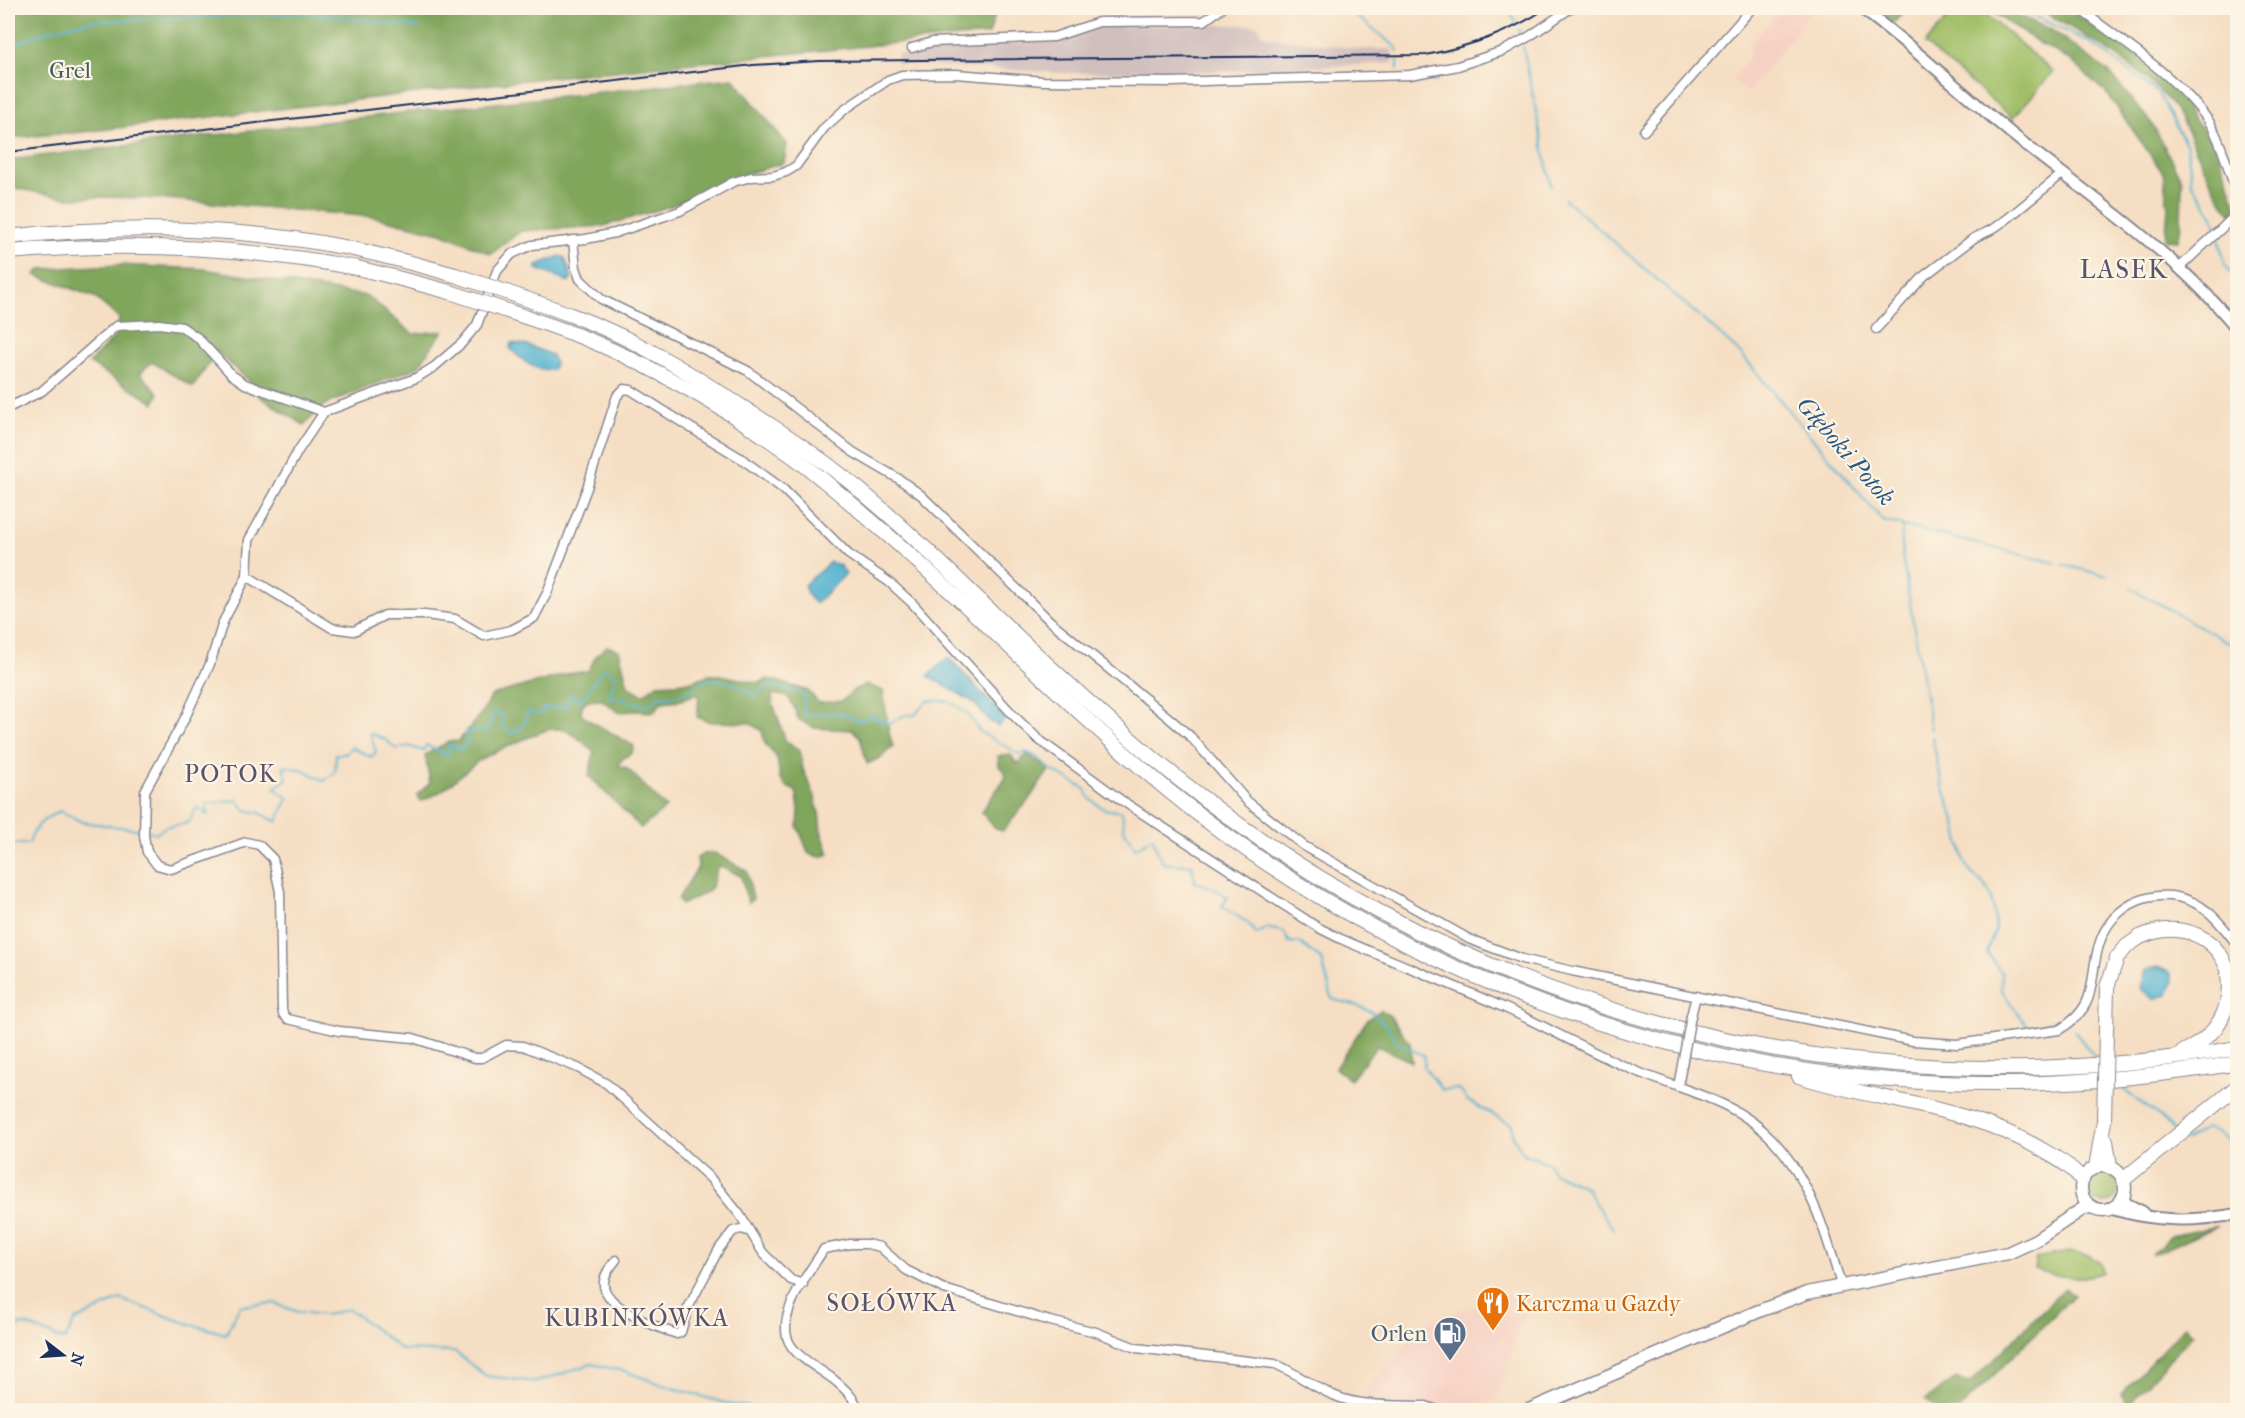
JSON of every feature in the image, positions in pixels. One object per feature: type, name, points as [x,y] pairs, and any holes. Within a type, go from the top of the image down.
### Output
[{"type":"main road","points":[[8,237],[156,229],[245,233],[349,248],[506,292],[590,322],[640,345],[720,392],[804,446],[900,524],[1080,694],[1207,802],[1297,865],[1389,918],[1534,983],[1668,1027],[1773,1049],[1840,1059],[1918,1066],[1976,1068],[2073,1067],[2238,1048]]},
{"type":"main road","points":[[8,252],[120,246],[181,248],[258,254],[358,268],[450,292],[501,309],[574,334],[637,362],[713,405],[794,457],[932,572],[1046,681],[1166,789],[1221,833],[1301,886],[1421,951],[1551,1007],[1644,1036],[1760,1063],[1812,1080],[1936,1108],[1982,1121],[2027,1141],[2069,1167],[2092,1207]]},
{"type":"main road","points":[[2103,1167],[2107,987],[2117,958],[2127,946],[2140,937],[2170,929],[2191,932],[2209,942],[2216,949],[2238,989]]},
{"type":"main road","points":[[2171,1057],[2204,1041],[2222,1019],[2229,994],[2227,967]]},
{"type":"main road","points":[[1760,1063],[1901,1081],[2007,1084],[2091,1080],[2238,1063]]},
{"type":"main road","points":[[2123,1180],[2238,1086]]},
{"type":"main road","points":[[1529,1410],[1759,1311],[1807,1293],[1974,1262],[2008,1253],[2036,1240],[2084,1208],[2109,1208],[2117,1204],[2124,1189],[2119,1173],[2103,1167],[2090,1170],[2076,1205],[2061,1222]]},
{"type":"street","points":[[912,48],[932,42],[1054,37],[1099,22],[1204,21],[1222,8]]},
{"type":"street","points":[[803,1284],[791,1280],[763,1254],[740,1215],[711,1179],[607,1084],[578,1068],[523,1046],[506,1045],[482,1058],[475,1059],[412,1038],[339,1031],[288,1019],[282,1009],[280,892],[273,859],[259,845],[246,842],[171,869],[157,865],[147,852],[144,836],[145,790],[195,698],[210,664],[223,622],[247,576],[249,540],[297,451],[324,412],[416,378],[426,373],[462,344],[473,332],[501,265],[512,254],[532,244],[615,233],[680,211],[733,182],[751,177],[773,176],[791,170],[824,128],[844,110],[879,85],[902,75],[956,75],[1054,81],[1171,82],[1410,75],[1458,66],[1503,51],[1571,8]]},
{"type":"street","points":[[1644,130],[1752,8]]},
{"type":"street","points":[[1861,8],[1921,54],[2011,133],[2180,267],[2238,330]]},
{"type":"street","points":[[2078,8],[2127,45],[2196,104],[2218,140],[2238,197]]},
{"type":"street","points":[[1876,329],[1924,276],[1974,238],[2007,219],[2062,174]]},
{"type":"street","points":[[2180,267],[2236,215]]},
{"type":"street","points":[[573,240],[576,268],[580,279],[601,299],[748,371],[853,452],[921,495],[1050,621],[1191,737],[1247,801],[1305,846],[1469,939],[1522,959],[1913,1041],[1957,1044],[2059,1030],[2071,1023],[2087,1005],[2101,939],[2106,929],[2127,907],[2148,897],[2169,896],[2198,905],[2207,911],[2238,945]]},
{"type":"street","points":[[8,408],[42,391],[116,326],[159,324],[182,327],[198,338],[232,375],[245,384],[324,412]]},
{"type":"street","points":[[247,576],[332,628],[354,631],[385,615],[425,615],[455,619],[484,636],[511,630],[534,618],[543,602],[587,488],[617,396],[624,389],[631,390],[742,459],[783,489],[843,549],[889,582],[913,604],[1014,716],[1038,739],[1121,800],[1319,928],[1363,949],[1504,1008],[1633,1070],[1707,1096],[1753,1122],[1784,1151],[1806,1188],[1825,1230],[1841,1285]]},
{"type":"street","points":[[1678,1087],[1696,996]]},
{"type":"street","points":[[2122,1197],[2134,1208],[2154,1217]]},
{"type":"street","points":[[2109,1208],[2128,1214],[2198,1221],[2238,1214]]},
{"type":"street","points":[[616,1260],[603,1279],[608,1296],[620,1309],[677,1334],[681,1332],[688,1308],[719,1249],[733,1232],[741,1229],[748,1231]]},
{"type":"street","points":[[858,1410],[844,1388],[791,1346],[786,1333],[785,1320],[824,1249],[850,1244],[880,1247],[906,1270],[944,1289],[1096,1332],[1136,1348],[1275,1364],[1290,1370],[1332,1395],[1348,1401],[1426,1406],[1437,1410]]},
{"type":"shaded area","points":[[1781,8],[1814,8],[1748,93],[1732,80],[1753,52],[1748,48]]},
{"type":"shaded area","points":[[1102,25],[1258,25],[1262,35],[1269,37],[1360,49],[1392,49],[1393,63],[1229,71],[1066,73],[897,64],[897,55],[924,50],[1052,40]]},
{"type":"shaded area","name":"Orlen","points":[[1520,1291],[1529,1296],[1497,1400],[1447,1410],[1359,1408],[1367,1388],[1426,1321]]},
{"type":"green space","name":"Grel","points":[[8,8],[997,8],[989,34],[543,78],[83,132],[8,138]]},
{"type":"green space","points":[[1872,8],[1908,8],[1893,23]]},
{"type":"green space","points":[[1956,8],[1979,8],[2053,72],[2013,118],[1925,44]]},
{"type":"green space","points":[[1986,8],[2003,8],[2053,31],[2108,71],[2153,125],[2182,181],[2181,226],[2178,241],[2165,240],[2168,208],[2163,173],[2109,96],[2069,59],[2041,44]]},
{"type":"green space","points":[[2036,8],[2072,8],[2123,44],[2178,91],[2193,118],[2215,143],[2237,207],[2232,215],[2209,179],[2178,114],[2166,98],[2133,68],[2113,54]]},
{"type":"green space","name":"Grel","points":[[733,78],[787,144],[784,163],[742,175],[671,206],[604,226],[521,231],[491,254],[441,233],[374,217],[167,199],[67,198],[8,187],[8,160],[391,114]]},
{"type":"green space","points":[[120,265],[204,269],[367,296],[413,334],[443,331],[418,367],[324,405],[304,425],[260,397],[249,381],[217,352],[193,387],[152,362],[140,373],[159,394],[154,403],[89,363],[117,334],[119,318],[94,297],[35,275],[41,269]]},
{"type":"green space","points":[[607,646],[619,650],[628,686],[643,695],[657,684],[689,682],[708,675],[721,675],[758,683],[768,679],[808,691],[819,703],[842,701],[854,690],[866,684],[883,691],[893,746],[882,757],[867,764],[860,737],[852,730],[814,728],[798,719],[788,697],[772,694],[773,704],[786,742],[800,750],[803,769],[814,794],[821,831],[829,854],[821,857],[809,854],[798,827],[799,809],[796,791],[785,786],[780,778],[777,758],[765,744],[762,731],[750,723],[710,722],[697,717],[699,696],[693,695],[681,700],[662,702],[654,712],[618,712],[602,700],[586,701],[582,706],[581,713],[587,719],[634,746],[632,753],[622,759],[619,766],[627,768],[666,808],[641,828],[589,776],[594,752],[574,735],[558,729],[541,732],[489,755],[438,793],[420,801],[417,795],[430,783],[425,755],[448,742],[459,741],[485,708],[492,695],[571,673],[588,671],[596,656]]},
{"type":"green space","points":[[1027,754],[1050,769],[1003,831],[996,829],[981,812],[1006,777],[1005,772],[999,766],[998,756],[1011,755],[1017,764]]},
{"type":"green space","points":[[714,853],[747,871],[753,899],[748,903],[741,876],[718,865],[712,886],[707,892],[681,905],[678,899],[698,867],[697,858],[703,854]]},
{"type":"green space","points":[[1381,1010],[1390,1016],[1410,1043],[1412,1062],[1377,1046],[1350,1080],[1335,1068],[1367,1020]]},
{"type":"green space","points":[[2103,1173],[2109,1174],[2117,1182],[2117,1194],[2109,1202],[2103,1203],[2097,1202],[2089,1194],[2088,1188],[2089,1182],[2097,1174]]},
{"type":"green space","points":[[2218,1226],[2152,1255],[2171,1236]]},
{"type":"green space","points":[[2069,1252],[2090,1256],[2101,1264],[2103,1272],[2068,1277],[2034,1269],[2036,1258]]},
{"type":"green space","points":[[2065,1288],[2074,1295],[1959,1410],[1940,1410],[1925,1400],[1956,1378],[1969,1384]]},
{"type":"green space","points":[[2185,1326],[2193,1334],[2128,1405],[2121,1394]]},
{"type":"water","points":[[560,256],[565,258],[572,278],[569,282],[537,269],[537,265]]},
{"type":"water","points":[[511,343],[527,345],[552,355],[555,364],[552,370],[540,369],[529,364],[510,348]]},
{"type":"water","points":[[830,562],[839,565],[846,574],[815,604],[807,594],[804,585]]},
{"type":"water","points":[[948,657],[1006,719],[998,726],[989,721],[973,702],[928,676]]},
{"type":"water","points":[[2157,967],[2170,972],[2173,981],[2168,995],[2153,999],[2140,988],[2145,970]]},
{"type":"waterway","points":[[1346,8],[1396,47],[1398,52]]},
{"type":"waterway","name":"Głęboki Potok","points":[[1508,8],[1516,23]]},
{"type":"waterway","points":[[2017,8],[2090,42],[2158,93],[2187,146],[2192,183],[2213,216],[2216,228]]},
{"type":"waterway","points":[[8,48],[49,31],[93,21],[307,13],[419,27]]},
{"type":"waterway","name":"Głęboki Potok","points":[[1519,29],[1520,36]]},
{"type":"waterway","name":"Głęboki Potok","points":[[1523,47],[1551,186]]},
{"type":"waterway","points":[[1398,59],[1398,69]]},
{"type":"waterway","points":[[1399,79],[1400,82],[1427,80],[1437,82]]},
{"type":"waterway","name":"Głęboki Potok","points":[[1565,199],[1700,317]]},
{"type":"waterway","points":[[2218,234],[2225,264],[2238,284]]},
{"type":"waterway","name":"Głęboki Potok","points":[[1703,319],[1739,352],[1883,521],[2056,563]]},
{"type":"waterway","name":"Głęboki Potok","points":[[1902,526],[1902,555],[1931,730]]},
{"type":"waterway","points":[[2064,565],[2108,576]]},
{"type":"waterway","points":[[2131,588],[2238,648]]},
{"type":"waterway","points":[[147,831],[157,833],[165,827],[188,823],[197,807],[208,815],[206,804],[237,800],[245,810],[260,813],[277,822],[288,798],[274,788],[287,779],[283,766],[304,770],[324,781],[335,772],[336,754],[346,754],[351,747],[371,757],[376,752],[370,733],[386,740],[396,749],[408,746],[423,751],[426,745],[447,755],[450,744],[461,750],[467,743],[466,731],[488,731],[494,711],[503,716],[502,727],[512,733],[523,727],[528,712],[540,715],[544,708],[565,707],[571,694],[580,701],[604,668],[616,675],[609,698],[618,698],[647,706],[658,697],[678,694],[709,680],[737,685],[755,696],[770,684],[804,694],[804,714],[837,713],[859,722],[871,716],[889,724],[905,715],[915,715],[927,701],[948,701],[967,713],[980,732],[1019,754],[1027,752],[1037,757],[1050,769],[1085,789],[1089,798],[1104,809],[1122,812],[1124,830],[1136,848],[1153,837],[1164,864],[1192,865],[1195,882],[1213,888],[1228,897],[1222,906],[1248,923],[1256,934],[1267,928],[1284,932],[1289,942],[1300,943],[1322,960],[1332,999],[1374,1013],[1390,1030],[1397,1043],[1425,1056],[1424,1067],[1442,1090],[1459,1089],[1468,1101],[1512,1125],[1513,1137],[1524,1154],[1548,1163],[1554,1173],[1587,1188],[1614,1230]]},
{"type":"waterway","name":"Głęboki Potok","points":[[1932,737],[1942,784],[1954,817],[1965,863],[1971,873],[1984,884],[1991,896],[1996,928],[1987,952],[2002,974],[2003,992],[2027,1026],[2057,1020],[2067,1022]]},
{"type":"waterway","points":[[8,846],[29,844],[33,832],[40,823],[60,811],[82,822],[142,830]]},
{"type":"waterway","name":"Głęboki Potok","points":[[2074,1031],[2096,1058]]},
{"type":"waterway","name":"Głęboki Potok","points":[[2117,1083],[2162,1118],[2174,1132]]},
{"type":"waterway","name":"Głęboki Potok","points":[[2181,1140],[2187,1140],[2206,1127],[2227,1139],[2238,1157]]},
{"type":"waterway","points":[[8,1326],[26,1325],[65,1340],[75,1321],[120,1299],[183,1322],[226,1334],[240,1306],[274,1303],[298,1312],[325,1315],[349,1309],[402,1350],[455,1352],[486,1376],[537,1382],[591,1364],[624,1371],[732,1405],[782,1410]]},
{"type":"railway","points":[[8,152],[753,65],[819,61],[1426,55],[1489,38],[1547,8]]},
{"type":"place","name":"Karczma u Gazdy","points":[[1493,1332]]},
{"type":"place","name":"Orlen","points":[[1450,1362]]},
{"type":"district","name":"LASEK","points":[[2124,269]]},
{"type":"district","name":"POTOK","points":[[231,774]]},
{"type":"district","name":"SOŁÓWKA","points":[[892,1303]]},
{"type":"district","name":"KUBINKÓWKA","points":[[637,1318]]}]
